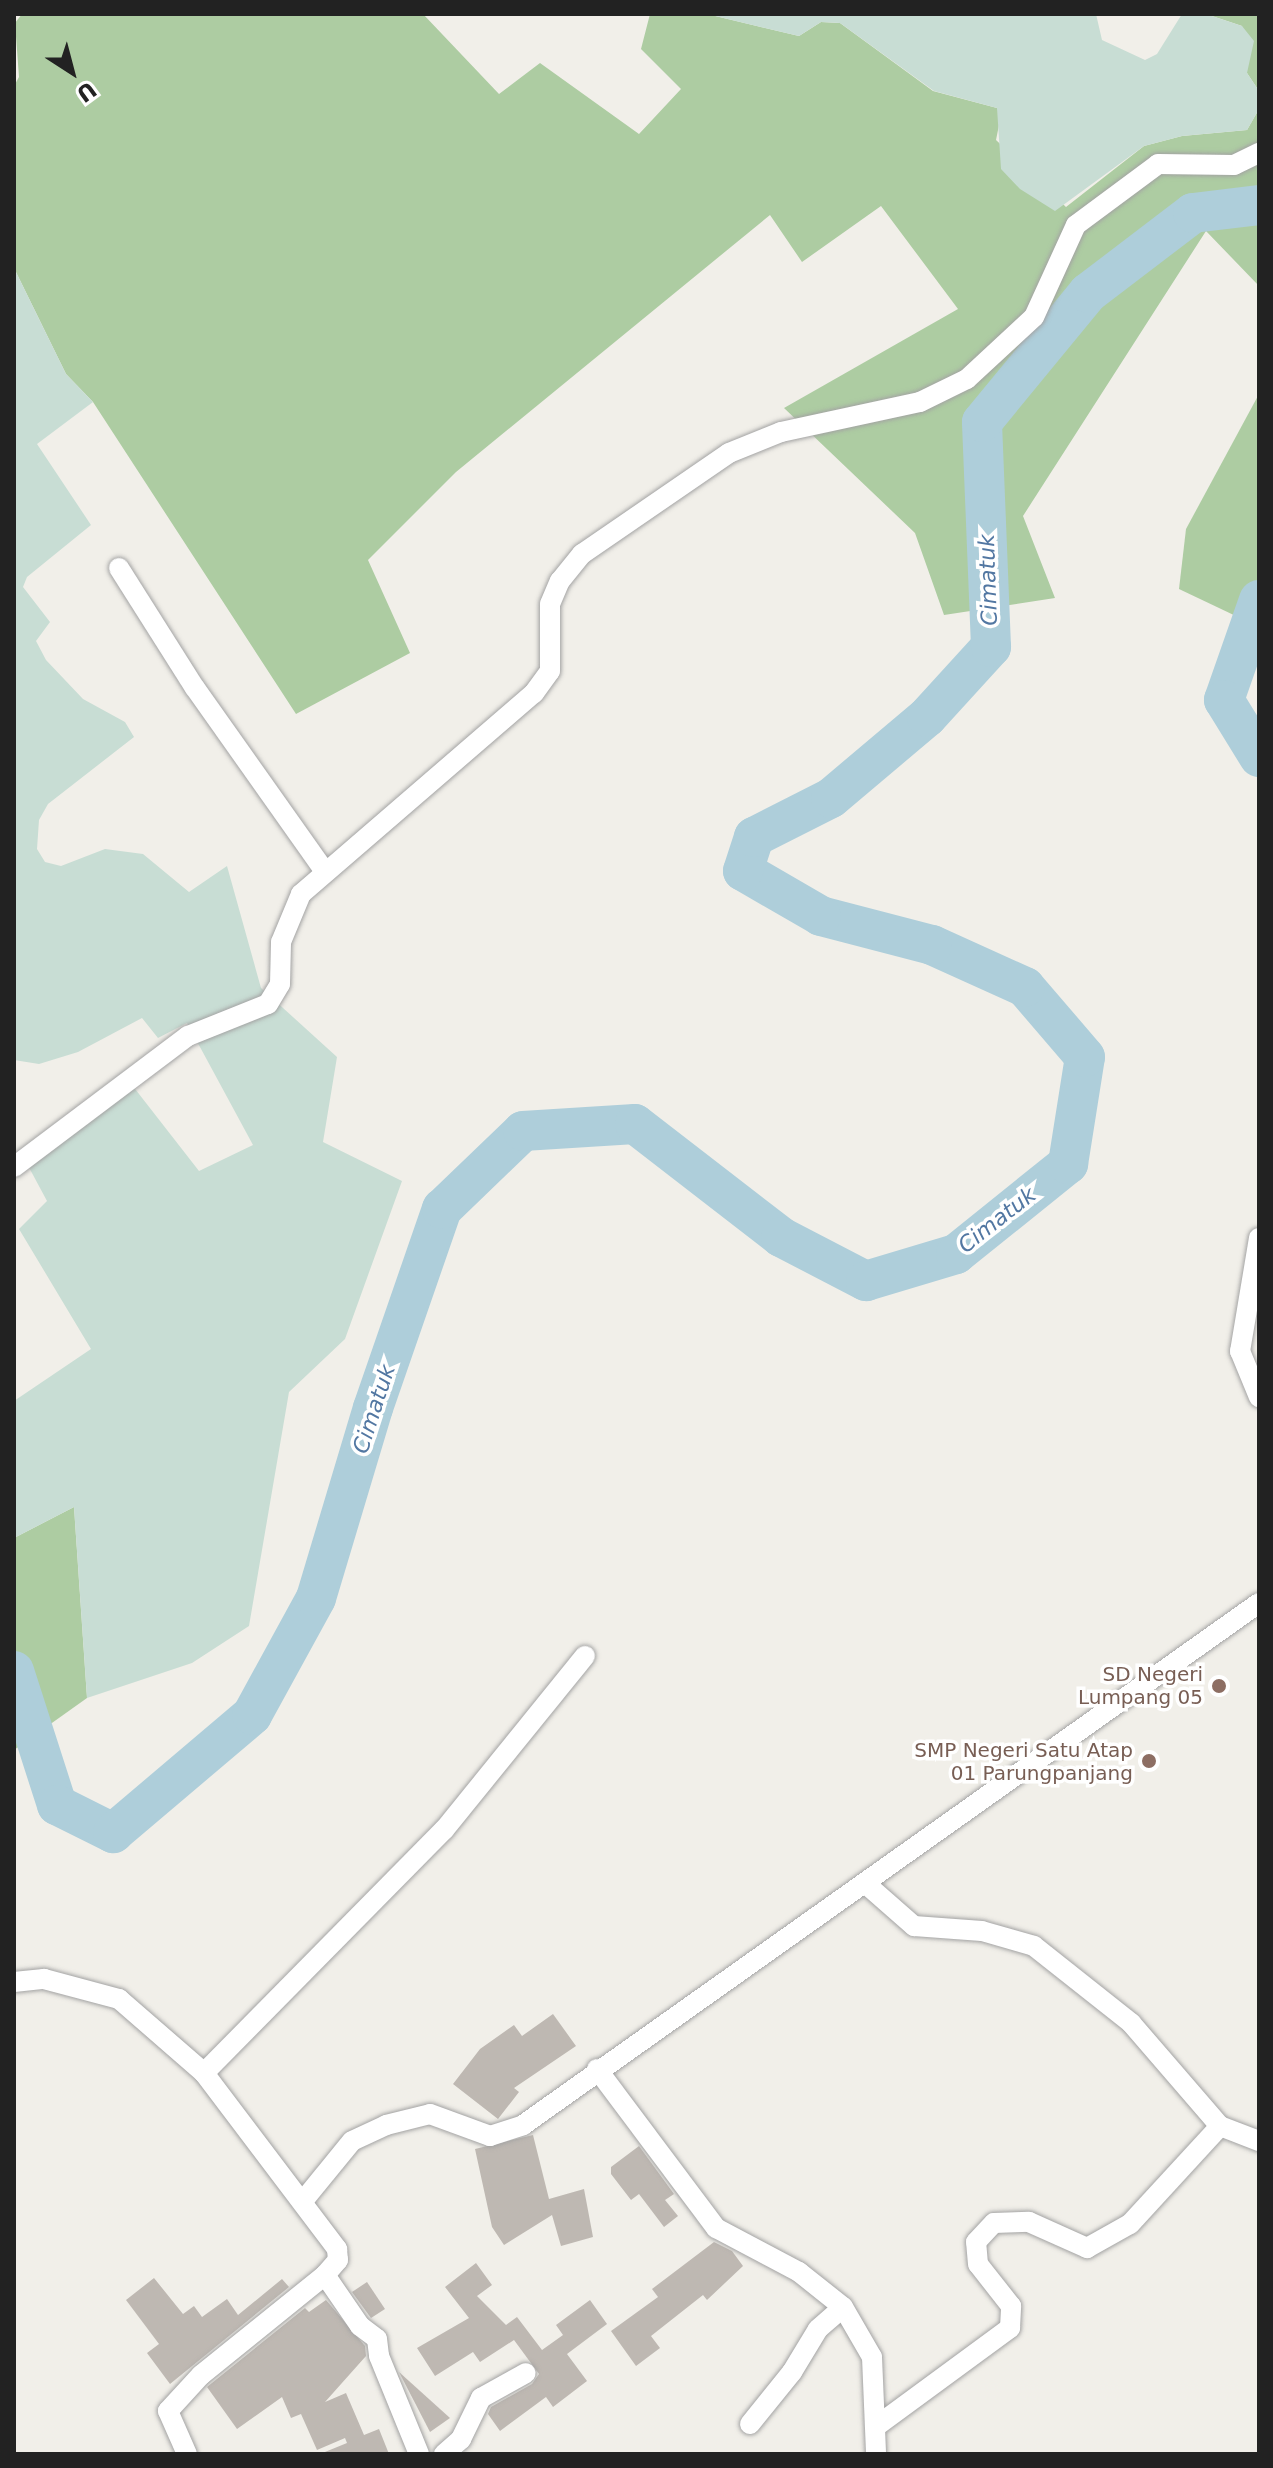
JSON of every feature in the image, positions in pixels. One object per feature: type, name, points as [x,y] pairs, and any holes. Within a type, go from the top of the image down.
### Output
[{"type":"street","points":[[14,1167],[188,1036],[268,1004],[280,984],[281,942],[301,894],[324,870],[534,693],[550,671],[550,604],[560,581],[582,554],[729,453],[781,432],[920,402],[967,379],[1034,317],[1076,225],[1158,164],[1234,165],[1259,153]]},
{"type":"street","points":[[119,568],[195,688],[324,870]]},
{"type":"street","points":[[1259,1238],[1240,1351],[1259,1397]]},
{"type":"street","points":[[303,2201],[352,2141],[374,2130],[430,2114],[490,2136],[523,2125],[597,2069],[866,1884],[1257,1602]]},
{"type":"street","points":[[204,2073],[444,1830],[585,1656]]},
{"type":"street","points":[[866,1884],[914,1926],[982,1931],[1034,1946],[1131,2023],[1220,2126],[1259,2141]]},
{"type":"street","points":[[14,1982],[44,1979],[91,1988],[119,1999],[204,2073],[337,2249],[338,2260],[325,2275],[201,2375],[168,2411],[187,2454]]},
{"type":"street","points":[[597,2069],[716,2228],[799,2272],[843,2307],[872,2357],[878,2425],[876,2454]]},
{"type":"street","points":[[878,2425],[1010,2328],[1011,2306],[978,2264],[976,2242],[994,2223],[1029,2222],[1087,2248],[1130,2224],[1220,2126]]},
{"type":"street","points":[[325,2275],[360,2326],[377,2339],[379,2356],[419,2454]]},
{"type":"street","points":[[750,2424],[792,2372],[818,2329],[843,2307]]},
{"type":"street","points":[[444,2454],[461,2439],[481,2398],[526,2373]]},
{"type":"green space","points":[[22,14],[423,14],[499,94],[540,63],[639,134],[681,89],[641,49],[650,14],[707,14],[799,36],[821,22],[840,23],[933,91],[997,108],[1001,115],[996,140],[1066,207],[1144,146],[1182,136],[1247,130],[1259,109],[1259,286],[1206,231],[1023,516],[1055,598],[944,615],[915,533],[784,408],[958,309],[881,206],[802,262],[770,215],[456,472],[368,560],[410,653],[296,714],[93,402],[66,374],[14,268],[14,86],[19,77],[15,23]]},
{"type":"green space","points":[[707,14],[1096,14],[1102,40],[1145,60],[1157,54],[1182,14],[1206,14],[1242,26],[1254,41],[1247,73],[1259,91],[1259,109],[1247,130],[1182,136],[1144,146],[1055,211],[1020,189],[1001,169],[997,108],[934,91],[840,23],[821,22],[799,36]]},
{"type":"green space","points":[[1206,14],[1259,14],[1259,91],[1247,73],[1242,26]]},
{"type":"green space","points":[[14,268],[66,374],[93,402],[37,444],[91,525],[27,577],[23,587],[50,622],[36,641],[46,660],[83,699],[125,722],[134,737],[48,804],[39,820],[37,849],[45,862],[61,866],[105,849],[143,854],[189,892],[227,866],[261,988],[337,1057],[323,1142],[402,1181],[345,1339],[289,1392],[249,1626],[192,1663],[87,1698],[74,1507],[14,1538],[14,1401],[91,1349],[19,1229],[47,1201],[25,1160],[132,1085],[199,1171],[253,1145],[187,1023],[158,1038],[142,1018],[78,1052],[39,1064],[14,1060]]},
{"type":"green space","points":[[1259,394],[1259,627],[1179,589],[1186,529]]},
{"type":"green space","points":[[74,1507],[87,1698],[14,1750],[14,1538]]},
{"type":"building","points":[[553,2014],[576,2046],[514,2088],[519,2092],[498,2119],[453,2084],[480,2049],[514,2025],[522,2036]]},
{"type":"building","points":[[533,2135],[549,2199],[584,2189],[593,2237],[561,2246],[552,2215],[504,2245],[492,2227],[475,2149]]},
{"type":"building","points":[[639,2146],[674,2194],[665,2200],[678,2216],[664,2227],[639,2194],[631,2200],[611,2174],[611,2167]]},
{"type":"building","points":[[714,2242],[732,2251],[743,2266],[707,2300],[703,2295],[651,2336],[660,2348],[636,2366],[611,2331],[658,2297],[652,2289]]},
{"type":"building","points":[[476,2263],[492,2285],[477,2296],[506,2325],[517,2317],[542,2350],[563,2335],[556,2325],[590,2300],[607,2324],[567,2354],[587,2381],[553,2407],[546,2397],[500,2431],[488,2414],[491,2407],[532,2384],[539,2374],[514,2340],[480,2362],[473,2352],[435,2376],[417,2348],[469,2318],[445,2287]]},
{"type":"building","points":[[154,2278],[183,2314],[194,2306],[202,2317],[227,2299],[238,2315],[282,2279],[289,2287],[170,2384],[147,2353],[159,2344],[126,2300]]},
{"type":"building","points":[[367,2282],[385,2309],[371,2318],[352,2292]]},
{"type":"building","points":[[326,2300],[365,2346],[366,2356],[325,2402],[346,2393],[364,2435],[379,2429],[389,2454],[320,2454],[347,2443],[345,2438],[317,2450],[301,2414],[291,2418],[282,2397],[237,2429],[207,2387],[305,2308],[309,2312]]},
{"type":"building","points":[[399,2372],[450,2418],[430,2432]]},
{"type":"waterway","name":"Cimatuk","points":[[14,1671],[57,1805],[113,1833],[252,1715],[316,1598],[373,1408],[442,1209],[523,1131],[635,1124],[781,1237],[866,1281],[956,1254],[1068,1164],[1085,1057],[1025,987],[932,945],[821,916],[743,871],[754,837],[831,798],[927,717],[991,647],[982,422],[1088,293],[1193,213],[1259,205]]},
{"type":"waterway","name":"Cimatuk","points":[[1259,600],[1224,700],[1259,757]]},
{"type":"place","name":"SD Negeri Lumpang 05","points":[[1219,1686]]},
{"type":"place","name":"SMP Negeri Satu Atap 01 Parungpanjang","points":[[1149,1761]]}]
